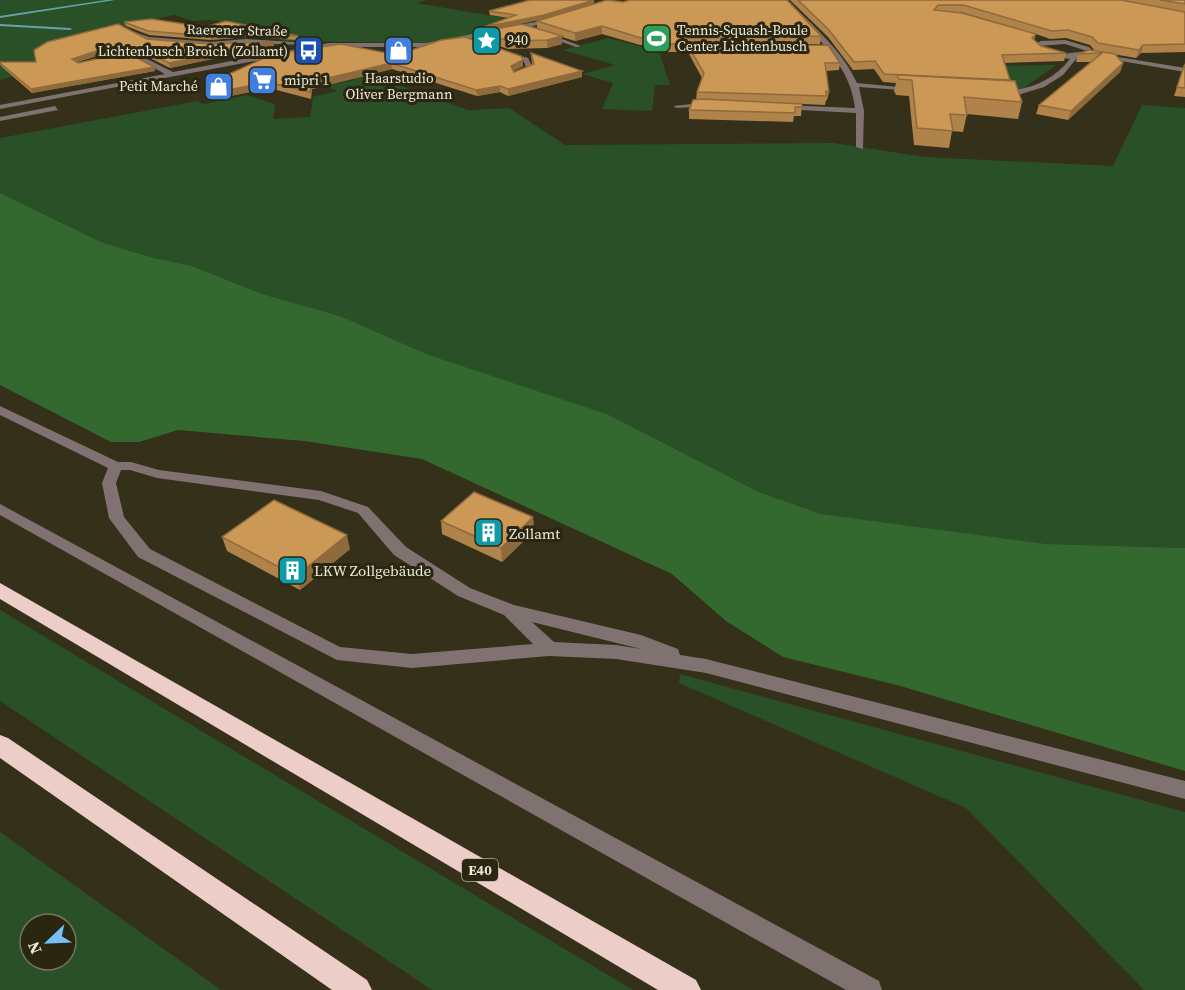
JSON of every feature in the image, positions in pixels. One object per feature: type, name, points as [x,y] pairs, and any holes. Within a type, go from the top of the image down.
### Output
[{"type":"highway","name":"E40","points":[[0,590],[686,990]]},
{"type":"highway","points":[[0,745],[357,990]]},
{"type":"street","points":[[785,0],[842,63],[854,85],[860,111],[860,147]]},
{"type":"street","name":"Raerener Straße","points":[[123,28],[140,34],[144,39],[212,44],[246,41],[329,45],[426,45],[524,28],[567,16]]},
{"type":"street","points":[[524,28],[578,45]]},
{"type":"street","points":[[1030,36],[1048,42],[1081,45],[1090,50],[1088,54]]},
{"type":"street","name":"Raerener Straße","points":[[466,39],[476,42]]},
{"type":"street","points":[[1048,42],[1035,46],[1048,53],[1075,56],[1088,54],[1185,70]]},
{"type":"street","name":"Raerener Straße","points":[[0,107],[329,45]]},
{"type":"street","points":[[816,48],[828,48]]},
{"type":"street","points":[[496,49],[526,59],[530,68],[515,74]]},
{"type":"street","points":[[100,58],[135,55],[173,75]]},
{"type":"street","points":[[992,93],[1035,90],[1071,63],[1075,56]]},
{"type":"street","points":[[200,79],[211,76],[201,70]]},
{"type":"street","points":[[854,85],[923,89]]},
{"type":"street","points":[[678,106],[719,105]]},
{"type":"street","points":[[769,107],[860,111]]},
{"type":"street","points":[[0,119],[59,108]]},
{"type":"street","points":[[0,410],[116,466],[130,466],[157,474],[321,495],[363,510],[400,551],[464,592],[510,610],[641,642],[706,666]]},
{"type":"street","points":[[116,466],[109,483],[117,518],[144,553],[337,653],[412,661],[549,649],[616,652],[706,666],[1185,790]]},
{"type":"street","points":[[0,509],[870,990]]},
{"type":"street","points":[[510,610],[549,649]]},
{"type":"green space","points":[[0,0],[427,0],[416,3],[536,23],[427,43],[282,41],[278,36],[291,32],[209,20],[193,21],[174,15],[95,33],[21,74],[0,80]]},
{"type":"green space","points":[[608,38],[659,51],[670,85],[655,85],[652,111],[602,109],[613,83],[582,74],[615,65],[563,50]]},
{"type":"green space","points":[[1056,65],[1024,88],[1014,90],[972,66]]},
{"type":"green space","points":[[360,71],[468,110],[509,108],[565,145],[834,143],[925,157],[1113,166],[1142,105],[1185,108],[1185,548],[1047,544],[821,514],[759,492],[607,414],[429,355],[340,316],[262,294],[192,266],[150,257],[101,242],[0,193],[0,138],[197,101],[204,104],[247,95],[275,104],[273,119],[310,117],[313,97],[337,91],[326,86],[354,80]]},
{"type":"green space","points":[[0,193],[101,242],[150,257],[192,266],[262,294],[340,316],[429,355],[607,414],[759,492],[821,514],[1047,544],[1185,548],[1185,771],[897,685],[783,657],[726,621],[672,574],[422,459],[304,441],[178,430],[139,442],[111,442],[0,385]]},
{"type":"green space","points":[[0,610],[633,990],[432,990],[0,701]]},
{"type":"green space","points":[[680,674],[1185,812],[1185,990],[1144,990],[966,808],[679,683]]},
{"type":"green space","points":[[0,832],[221,990],[0,990]]},
{"type":"building","points":[[530,0],[594,0],[544,15],[484,27],[516,15],[489,11]]},
{"type":"building","points":[[607,0],[623,2],[630,0],[787,0],[821,36],[687,38],[682,42],[684,44],[668,44],[666,37],[641,38],[602,26],[575,33],[537,21]]},
{"type":"building","points":[[798,0],[1121,0],[1185,12],[1185,44],[1143,45],[1139,50],[1098,43],[1092,37],[1068,30],[1052,31],[963,5],[938,5],[934,10],[962,13],[1036,34],[1032,38],[1041,46],[1066,53],[1002,55],[1010,80],[884,74],[875,61],[854,62],[829,30]]},
{"type":"building","points":[[1160,0],[1185,0],[1185,4]]},
{"type":"building","points":[[151,19],[205,27],[226,21],[298,36],[245,33],[210,36],[148,31],[124,22]]},
{"type":"building","points":[[118,24],[147,39],[210,44],[273,42],[169,63],[135,47],[109,47],[72,59],[78,63],[110,56],[132,55],[154,67],[31,89],[0,63],[36,62],[34,50],[47,42]]},
{"type":"building","points":[[522,24],[562,36],[547,40],[508,41],[481,32]]},
{"type":"building","points":[[465,37],[521,56],[523,60],[511,66],[514,72],[534,64],[531,53],[582,71],[508,89],[500,86],[476,90],[391,63],[311,82],[310,92],[267,82],[210,94],[207,84],[273,54],[341,44],[397,55],[441,40]]},
{"type":"building","points":[[828,45],[840,63],[825,63],[829,92],[826,91],[826,96],[697,92],[704,73],[689,47]]},
{"type":"building","points":[[1089,50],[1115,54],[1123,63],[1071,111],[1039,105],[1102,53],[1078,54]]},
{"type":"building","points":[[1184,66],[1185,88],[1177,87]]},
{"type":"building","points":[[897,75],[1015,81],[1022,102],[964,97],[967,115],[950,114],[953,131],[917,128],[912,80],[899,79]]},
{"type":"building","points":[[693,100],[802,104],[802,107],[795,107],[795,113],[689,110]]},
{"type":"building","points":[[474,492],[533,517],[501,548],[441,521]]},
{"type":"building","name":"LKW Zollgebäude","points":[[274,500],[347,535],[296,576],[222,537]]},
{"type":"waterway","points":[[0,17],[113,0]]},
{"type":"waterway","points":[[0,25],[70,29]]},
{"type":"place","name":"Tennis-Squash-Boule Center Lichtenbusch","points":[[656,38]]},
{"type":"place","name":"940","points":[[486,40]]},
{"type":"place","name":"Lichtenbusch Broich (Zollamt)","points":[[309,51]]},
{"type":"place","name":"Haarstudio Oliver Bergmann","points":[[399,51]]},
{"type":"place","name":"mipri 1","points":[[263,80]]},
{"type":"place","name":"Petit Marché","points":[[219,86]]},
{"type":"place","name":"Zollamt","points":[[488,533]]},
{"type":"place","name":"LKW Zollgebäude","points":[[293,570]]}]
